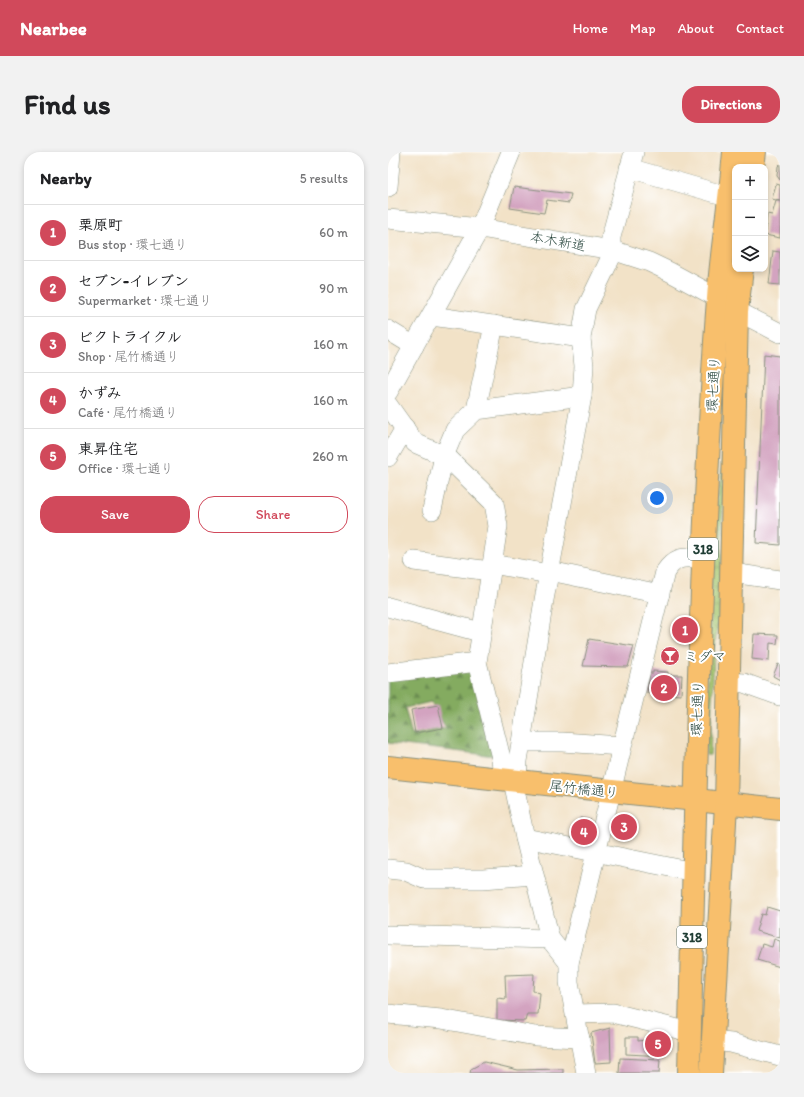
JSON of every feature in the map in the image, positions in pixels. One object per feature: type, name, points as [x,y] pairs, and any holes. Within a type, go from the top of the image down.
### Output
[{"type":"main road","name":"環七通り","points":[[689,1073],[694,872],[694,801],[702,558],[718,298],[734,152]]},
{"type":"main road","points":[[753,164],[755,152]]},
{"type":"main road","name":"環七通り","points":[[711,1072],[726,804],[730,682],[737,312],[742,272]]},
{"type":"main road","name":"尾竹橋通り","points":[[388,767],[610,792],[780,809]]},
{"type":"street","points":[[388,187],[391,152]]},
{"type":"street","points":[[388,392],[480,228],[511,152]]},
{"type":"street","points":[[511,780],[522,742],[549,572],[582,396],[584,366],[581,338],[586,309],[611,257],[612,237],[632,160],[730,198]]},
{"type":"street","name":"本木新道","points":[[388,219],[480,228],[612,250],[656,265],[718,298],[737,312],[780,334]]},
{"type":"street","points":[[432,316],[581,338]]},
{"type":"street","points":[[432,510],[444,456],[455,430],[476,410],[494,325]]},
{"type":"street","points":[[388,330],[414,346]]},
{"type":"street","points":[[476,410],[582,396]]},
{"type":"street","points":[[388,405],[416,443],[444,456],[494,503],[498,526],[480,632],[477,662],[501,758],[511,780],[533,875],[550,939],[569,963]]},
{"type":"street","points":[[388,457],[405,428]]},
{"type":"street","points":[[586,1073],[569,982],[569,963],[665,572],[675,560],[681,558],[702,558]]},
{"type":"street","points":[[414,561],[549,572],[660,594]]},
{"type":"street","points":[[732,573],[780,580]]},
{"type":"street","points":[[388,607],[480,632]]},
{"type":"street","points":[[388,673],[477,662]]},
{"type":"street","points":[[730,682],[744,683],[780,696]]},
{"type":"street","points":[[522,742],[562,742],[622,746]]},
{"type":"street","points":[[525,838],[596,851],[694,872]]},
{"type":"street","points":[[388,869],[406,871],[424,879],[483,879],[533,875]]},
{"type":"street","points":[[388,935],[550,939]]},
{"type":"street","points":[[576,1014],[613,1013],[690,1032]]},
{"type":"street","points":[[388,1014],[441,1019],[535,1036],[580,1038]]},
{"type":"street","points":[[713,1042],[731,1043],[780,1056]]},
{"type":"green space","points":[[726,391],[720,612],[714,649],[710,755],[706,755],[713,521],[722,473]]},
{"type":"green space","points":[[473,663],[495,756],[388,743],[388,671]],"holes":[[[431,702],[446,728],[412,735],[405,708]]]},
{"type":"building","points":[[780,164],[780,180],[777,176],[778,166]]},
{"type":"building","points":[[776,184],[780,185],[780,201],[772,199]]},
{"type":"building","points":[[514,187],[571,194],[569,203],[547,200],[544,213],[510,208]]},
{"type":"building","points":[[776,201],[780,201],[780,238],[768,236],[768,214],[772,215]]},
{"type":"building","points":[[773,251],[780,252],[780,285],[769,284]]},
{"type":"building","points":[[764,354],[780,356],[780,545],[756,543]]},
{"type":"building","points":[[754,634],[778,635],[777,644],[770,643],[769,661],[752,659]]},
{"type":"building","points":[[589,639],[634,646],[628,667],[583,666]]},
{"type":"building","points":[[778,664],[780,665],[780,680],[773,676]]},
{"type":"building","points":[[653,671],[668,672],[668,675],[682,675],[681,695],[647,693],[650,673],[653,673]]},
{"type":"building","points":[[438,705],[443,728],[415,733],[411,710]]},
{"type":"building","points":[[580,818],[591,820],[587,838],[576,837]]},
{"type":"building","points":[[622,819],[634,820],[633,830],[631,830],[629,834],[614,832],[615,823]]},
{"type":"building","points":[[767,907],[780,911],[780,938],[756,931],[761,914],[765,915]]},
{"type":"building","points":[[774,939],[780,941],[780,967],[757,960],[762,944],[772,947]]},
{"type":"building","points":[[534,974],[533,991],[540,993],[538,1014],[527,1014],[525,1021],[497,1020],[497,998],[506,999],[505,975]]},
{"type":"building","points":[[610,1028],[611,1062],[595,1063],[591,1033]]},
{"type":"building","points":[[626,1037],[638,1037],[638,1041],[652,1039],[652,1044],[666,1042],[665,1056],[626,1054]]},
{"type":"building","points":[[620,1058],[660,1060],[659,1073],[619,1073]]},
{"type":"building","points":[[484,1062],[518,1070],[563,1069],[563,1073],[470,1073],[471,1069]]},
{"type":"place","name":"栗原町","points":[[685,630]]},
{"type":"place","name":"ミダマ","points":[[670,656]]},
{"type":"place","name":"セブン-イレブン","points":[[664,688]]},
{"type":"place","name":"ビクトライクル","points":[[624,827]]},
{"type":"place","name":"かずみ","points":[[584,832]]},
{"type":"place","name":"東昇住宅","points":[[658,1044]]}]
